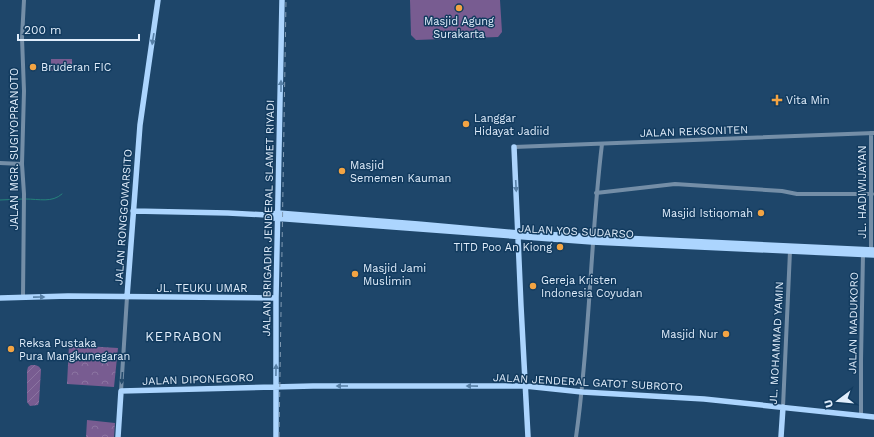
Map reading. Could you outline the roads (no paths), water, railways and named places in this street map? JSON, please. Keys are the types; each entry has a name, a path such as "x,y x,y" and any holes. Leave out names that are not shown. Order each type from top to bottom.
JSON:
{"main road":[{"name":"JALAN RONGGOWARSITO","path":"127,297 140,125 158,0"},
{"name":"JALAN BRIGADIR JENDERAL SLAMET RIYADI","path":"276,437 276,298 282,0"},
{"path":"514,147 528,437"},
{"name":"JALAN YOS SUDARSO","path":"133,210 285,216 592,240 873,252"},
{"name":"JL. TEUKU UMAR","path":"0,298 276,298"},
{"name":"JALAN JENDERAL GATOT SUBROTO","path":"276,387 525,386 582,392 690,398 874,417"},
{"name":"JALAN DIPONEGORO","path":"121,391 276,387"},
{"name":"JALAN RONGGOWARSITO","path":"118,437 121,391"},
{"name":"JL. MOHAMMAD YAMIN","path":"781,437 783,407"}],"street":[{"name":"JALAN MGR. SUGIYOPRANOTO","path":"24,0 22,38 24,91 22,164 24,198 24,297"},
{"name":"JALAN REKSONITEN","path":"514,147 873,133"},
{"name":"JL. HADIWIJAYAN","path":"873,133 873,252"},
{"path":"576,437 582,392 592,240 602,144"},
{"path":"0,163 22,164"},
{"path":"596,193 675,184 782,191 797,194 872,194"},
{"name":"JL. MOHAMMAD YAMIN","path":"783,407 790,248"},
{"name":"JALAN MADUKORO","path":"861,416 863,252"},
{"name":"JALAN RONGGOWARSITO","path":"121,391 127,297"}],"waterway":[{"path":"26,199 50,200 62,194"},
{"path":"0,200 23,199"}],"railway":[{"path":"279,437 286,0"}],"place":[{"name":"Masjid Agung Surakarta","path":"459,8"},
{"name":"Bruderan FIC","path":"33,67"},
{"name":"Vita Min","path":"777,100"},
{"name":"Langgar Hidayat Jadiid","path":"466,124"},
{"name":"Masjid Sememen Kauman","path":"342,171"},
{"name":"Masjid Istiqomah","path":"761,213"},
{"name":"TITD Poo An Kiong","path":"560,247"},
{"name":"Masjid Jami Muslimin","path":"355,274"},
{"name":"Gereja Kristen Indonesia Coyudan","path":"533,286"},
{"name":"Masjid Nur","path":"726,334"},
{"name":"Reksa Pustaka Pura Mangkunegaran","path":"11,349"}],"district":[{"name":"KEPRABON","path":"184,336"}]}
